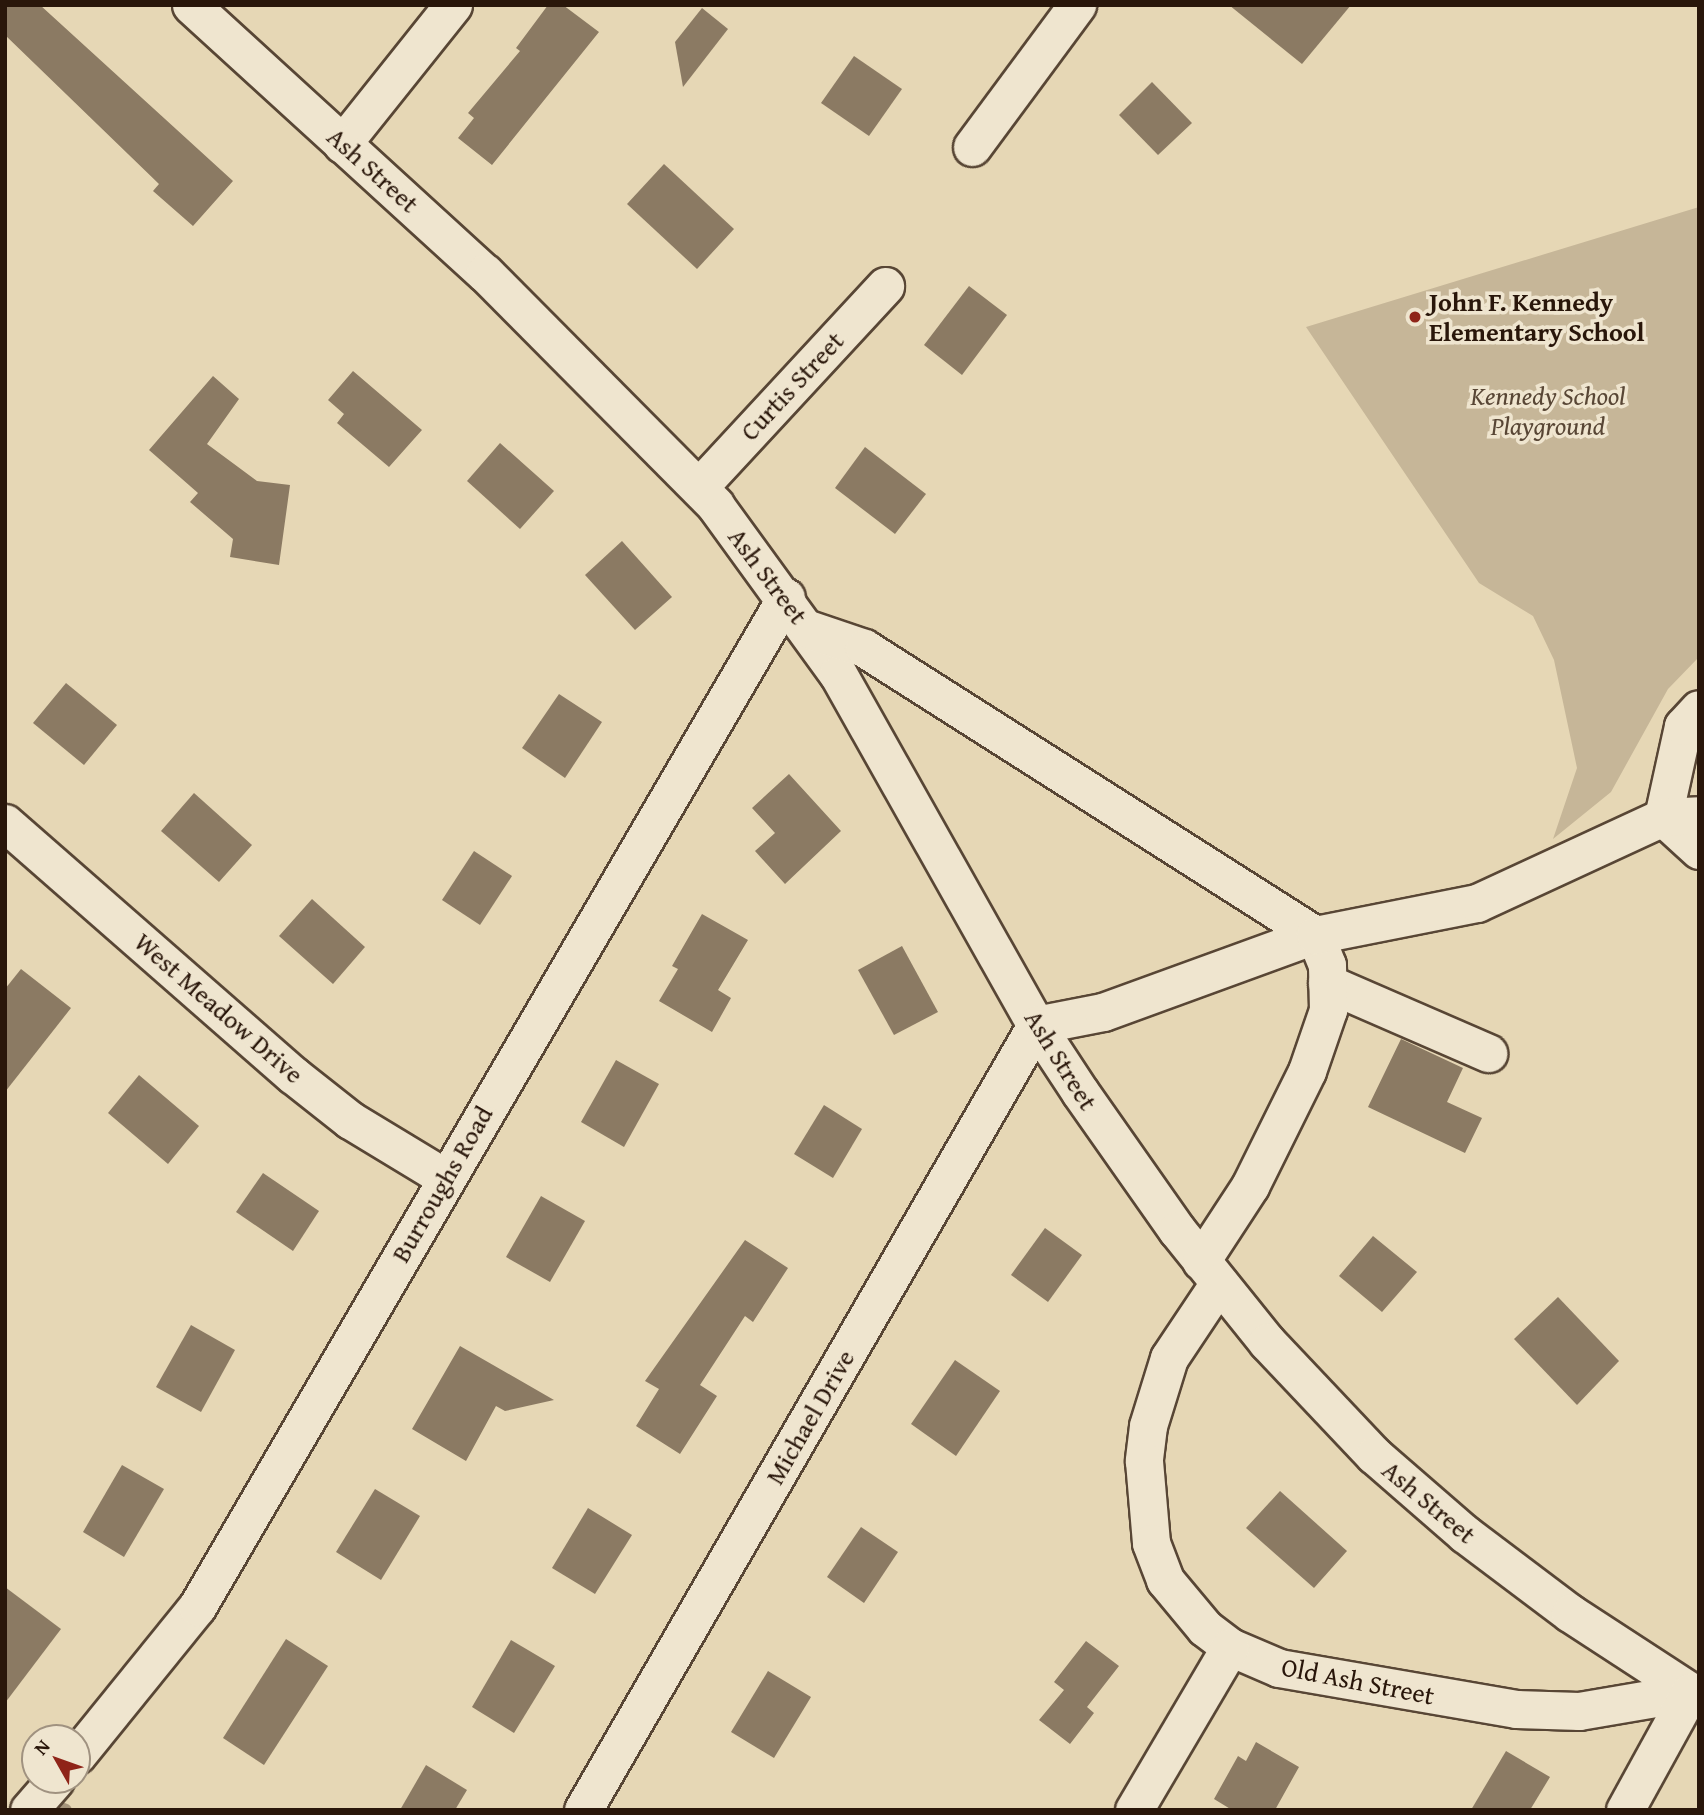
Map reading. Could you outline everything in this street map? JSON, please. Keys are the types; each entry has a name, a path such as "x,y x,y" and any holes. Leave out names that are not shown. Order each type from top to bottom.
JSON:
{"street":[{"name":"Ash Street","path":"191,5 553,339 699,487 786,597 879,742 1036,1025 1210,1272 1319,1400 1418,1495 1570,1613 1694,1694"},
{"path":"342,144 453,5"},
{"path":"972,147 1077,5"},
{"name":"Curtis Street","path":"699,487 885,286"},
{"name":"Burroughs Road","path":"91,1738 197,1607 444,1177 786,597"},
{"path":"808,629 864,649 1315,935 1327,965 1328,1010 1307,1071 1210,1272"},
{"path":"1699,709 1683,726 1681,816 1699,850"},
{"path":"1036,1025 1103,1012 1315,935 1477,902 1681,816"},
{"name":"West Meadow Drive","path":"5,823 293,1075 350,1120 444,1177"},
{"path":"1328,983 1488,1053"},
{"name":"Michael Drive","path":"583,1810 1036,1025"},
{"name":"Old Ash Street","path":"1210,1272 1157,1391 1148,1426 1144,1502 1165,1580 1182,1605 1230,1647 1279,1668 1516,1709 1579,1711 1694,1694"},
{"path":"1134,1810 1230,1647"},
{"path":"1625,1810 1694,1694"},
{"path":"29,1810 43,1794"}],"green space":[{"name":"Kennedy School Playground","path":"1699,207 1699,657 1668,689 1611,792 1553,839 1577,768 1554,660 1533,616 1479,583 1306,327"}],"building":[{"path":"5,5 40,5 233,181 193,226 153,191 159,184 5,35"},
{"path":"548,5 563,5 599,32 492,165 458,138 474,118 468,113 520,51 516,48"},
{"path":"1229,5 1351,5 1302,64"},
{"path":"702,8 728,29 683,87 675,42"},
{"path":"854,56 902,89 869,136 821,103"},
{"path":"1152,82 1192,123 1158,155 1119,115"},
{"path":"664,164 734,229 697,269 627,204"},
{"path":"969,286 1007,315 962,375 924,345"},
{"path":"353,371 422,430 389,467 337,423 344,414 328,400"},
{"path":"213,376 239,399 207,444 257,481 290,485 279,565 230,557 233,539 190,502 198,493 149,450"},
{"path":"500,443 554,491 520,529 467,481"},
{"path":"865,447 926,494 895,534 835,488"},
{"path":"622,541 672,597 635,630 585,575"},
{"path":"66,683 117,725 84,765 33,723"},
{"path":"559,694 602,722 565,778 522,748"},
{"path":"789,774 841,831 785,884 755,851 775,833 752,808"},
{"path":"194,793 252,845 219,882 161,831"},
{"path":"474,851 512,876 480,925 442,900"},
{"path":"312,899 365,947 333,984 279,936"},
{"path":"702,914 748,940 718,990 731,998 712,1032 659,1001 678,969 672,966"},
{"path":"902,946 938,1012 894,1035 858,970"},
{"path":"21,969 71,1008 5,1092 5,989"},
{"path":"1401,1039 1463,1068 1447,1102 1482,1118 1465,1153 1368,1107"},
{"path":"616,1060 659,1084 624,1147 581,1122"},
{"path":"139,1075 199,1126 168,1164 108,1113"},
{"path":"824,1105 862,1129 833,1178 794,1154"},
{"path":"263,1173 319,1211 293,1251 236,1212"},
{"path":"541,1196 585,1221 550,1282 506,1257"},
{"path":"1045,1228 1082,1255 1048,1302 1011,1275"},
{"path":"1373,1236 1417,1272 1382,1312 1339,1276"},
{"path":"745,1240 788,1268 753,1322 745,1316 700,1385 717,1396 680,1454 636,1426 659,1389 645,1381"},
{"path":"1558,1297 1619,1361 1577,1405 1514,1339"},
{"path":"191,1325 235,1350 201,1412 156,1387"},
{"path":"460,1346 554,1400 505,1411 496,1406 466,1461 412,1429"},
{"path":"955,1360 1000,1391 956,1456 911,1424"},
{"path":"122,1465 164,1489 124,1557 83,1532"},
{"path":"375,1489 420,1516 381,1580 336,1552"},
{"path":"1280,1491 1347,1551 1314,1588 1246,1528"},
{"path":"588,1508 632,1535 595,1594 552,1568"},
{"path":"861,1527 898,1552 864,1603 827,1577"},
{"path":"5,1587 61,1629 5,1703"},
{"path":"286,1639 328,1666 264,1765 223,1738"},
{"path":"511,1640 555,1666 514,1733 472,1707"},
{"path":"1086,1641 1119,1666 1087,1707 1094,1713 1070,1744 1039,1720 1064,1690 1054,1682"},
{"path":"768,1671 811,1697 774,1758 731,1732"},
{"path":"1256,1742 1299,1767 1275,1810 1232,1810 1214,1799 1238,1756 1246,1761"},
{"path":"1506,1751 1550,1777 1530,1810 1471,1810"},
{"path":"426,1765 467,1790 455,1810 400,1810"}],"place":[{"name":"John F. Kennedy Elementary School","path":"1415,317"}]}
